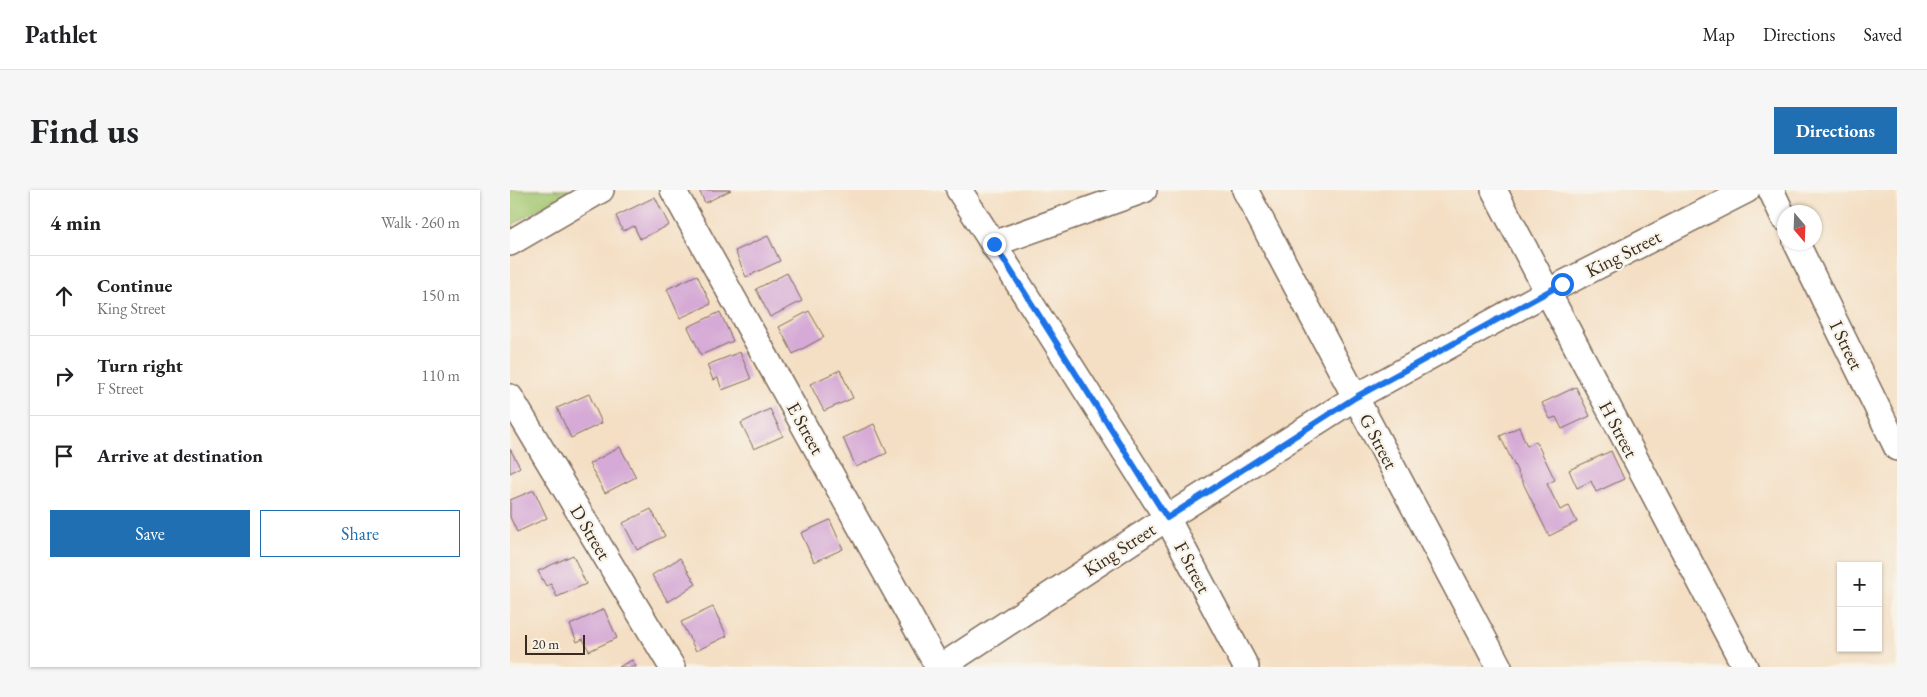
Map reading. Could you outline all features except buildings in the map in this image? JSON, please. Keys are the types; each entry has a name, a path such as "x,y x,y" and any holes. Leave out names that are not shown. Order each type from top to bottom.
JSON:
{"street":[{"path":"510,243 601,190"},
{"name":"E Street","path":"673,190 940,667"},
{"name":"F Street","path":"959,190 1167,518 1246,667"},
{"path":"994,244 1144,190"},
{"name":"G Street","path":"1245,190 1499,667"},
{"name":"H Street","path":"1494,190 1745,667"},
{"name":"King Street","path":"940,667 1356,397 1547,292 1746,190"},
{"path":"1771,190 1778,205"},
{"name":"I Street","path":"1800,250 1897,448"},
{"name":"D Street","path":"510,397 672,667"}],"green space":[{"path":"510,190 571,190 510,226"}],"route":[{"path":"994,244 1167,518 1356,397 1562,284"}]}
